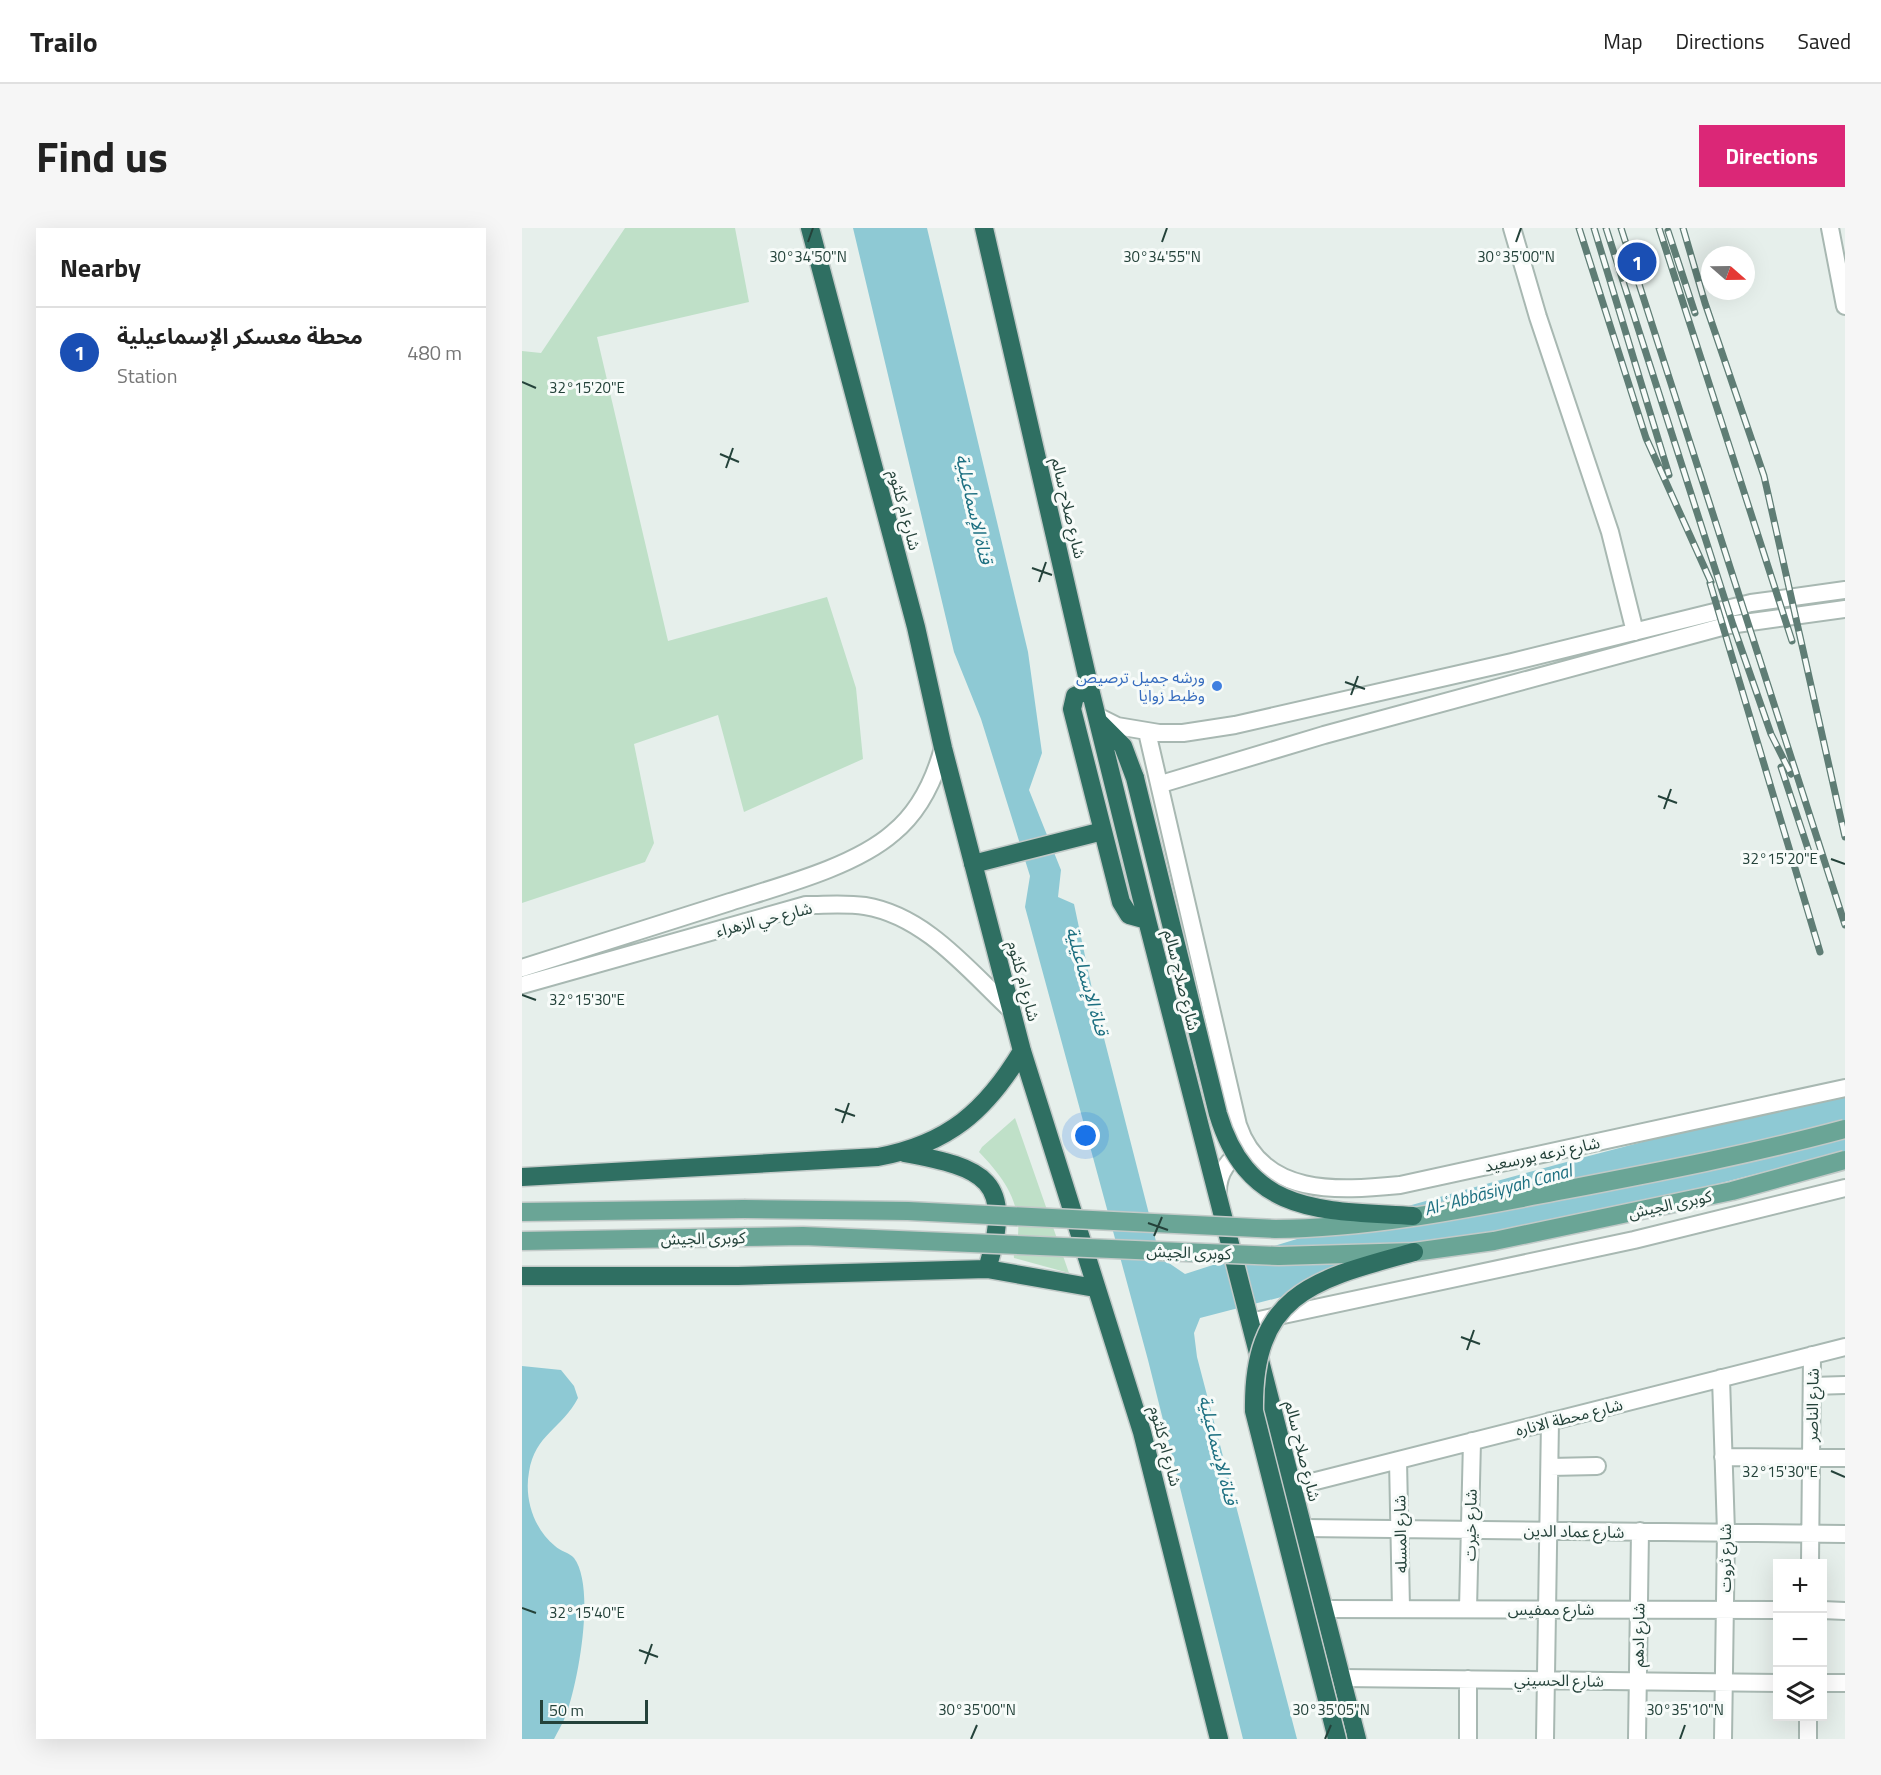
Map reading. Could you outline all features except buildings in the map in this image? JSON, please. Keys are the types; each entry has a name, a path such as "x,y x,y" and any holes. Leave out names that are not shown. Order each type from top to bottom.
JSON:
{"highway":[{"name":"شارع ام كلثوم","path":"810,228 916,627 943,748 1022,1051 1145,1442 1219,1739"},
{"name":"شارع صلاح سالم","path":"984,228 1090,689 1147,920 1357,1739"},
{"path":"1090,689 1075,696 1071,705 1123,907 1129,915 1147,920"},
{"path":"1098,719 1123,746 1135,778 1218,1114 1226,1138 1238,1160 1267,1188 1296,1204 1316,1209 1413,1216"},
{"path":"973,864 1103,831"},
{"path":"522,1176 707,1168 878,1157 902,1153 942,1136 974,1112 1001,1085 1022,1051"},
{"path":"902,1153 964,1166 985,1180 994,1193 998,1211 994,1245 987,1269"},
{"path":"1337,1739 1254,1411 1255,1373 1258,1356 1272,1325 1302,1293 1340,1273 1414,1252"},
{"path":"522,1276 738,1276 987,1269 1095,1288"}],"main road":[{"name":"كوبرى الجيش","path":"522,1212 744,1209 908,1211 1275,1229 1352,1226 1483,1205 1720,1160 1845,1130"},
{"name":"كوبرى الجيش","path":"522,1241 803,1236 1280,1256 1414,1252 1476,1245 1664,1205 1773,1181 1845,1160"}],"street":[{"path":"1512,228 1538,317 1610,532 1635,632"},
{"path":"1830,228 1845,306"},
{"path":"1098,719 1117,726 1147,732 1205,730 1316,708 1751,603 1845,590"},
{"path":"1161,784 1324,735 1733,625 1845,609"},
{"path":"1566,649 1570,667"},
{"path":"1316,708 1324,735"},
{"path":"1147,732 1161,784 1238,1125 1248,1148 1235,1156 1225,1167 1219,1182 1219,1198"},
{"name":"شارع حي الزهراء","path":"522,968 799,880 872,848 893,834 911,816 926,795 936,773 943,748"},
{"path":"799,880 806,905"},
{"name":"شارع حي الزهراء","path":"522,985 806,905 847,904 868,906 907,920 941,945 1012,1011"},
{"name":"شارع ترعه بورسعيد","path":"1248,1148 1267,1168 1307,1186 1367,1188 1446,1175 1845,1088"},
{"path":"1250,1322 1634,1240 1845,1188"},
{"name":"شارع محطة الاناره","path":"1292,1487 1845,1347"},
{"name":"شارع الناصر","path":"1810,1559 1812,1355"},
{"name":"شارع ثروت","path":"1721,1378 1726,1532 1723,1739"},
{"path":"1812,1386 1845,1385"},
{"path":"1545,1739 1550,1421"},
{"name":"شارع خيرت","path":"1468,1609 1472,1441"},
{"path":"1723,1457 1845,1458"},
{"name":"شارع المسله","path":"1398,1460 1401,1608"},
{"path":"1550,1467 1597,1466"},
{"name":"شارع عماد الدين","path":"1303,1528 1845,1534"},
{"name":"شارع ادهم","path":"1636,1739 1640,1532"},
{"name":"شارع ممفيس","path":"1324,1609 1773,1610"},
{"path":"1827,1610 1845,1611"},
{"name":"شارع الحسيني","path":"1341,1678 1773,1683"},
{"path":"1468,1679 1468,1739"},
{"path":"1827,1683 1845,1683"},
{"path":"1808,1721 1808,1739"}],"green space":[{"path":"625,228 735,228 749,302 597,337 668,641 827,597 856,688 863,759 744,812 718,715 634,744 654,843 645,862 522,903 522,351 541,353"},
{"path":"1015,1118 1069,1273 1014,1258 1018,1222 1013,1199 1002,1179 979,1152"}],"water":[{"path":"853,228 927,228 1028,652 1042,753 1029,790 1061,870 1058,897 1074,904 1095,1003 1160,1257 1185,1274 1348,1223 1513,1176 1845,1091 1845,1151 1200,1318 1194,1333 1197,1357 1297,1739 1243,1739 1148,1360 1025,907 1030,876 981,719 954,652"},
{"path":"522,1366 561,1370 574,1386 578,1398 572,1409 537,1449 532,1459 528,1482 529,1503 536,1522 557,1548 574,1558 584,1590 580,1659 571,1700 554,1739 522,1739"}],"railway":[{"path":"1579,228 1646,438 1711,582"},
{"path":"1594,228 1669,475"},
{"path":"1606,228 1733,625 1771,734 1791,774"},
{"path":"1621,228 1845,925"},
{"path":"1659,228 1792,641"},
{"path":"1683,228 1705,303 1764,476 1845,837"},
{"path":"1668,231 1695,313"},
{"path":"1710,583 1820,952"},
{"path":"1781,767 1809,852"}],"place":[{"name":"محطة معسكر الإسماعيلية","path":"1637,262"},
{"name":"ورشه جميل ترصيص وظبط زوايا","path":"1217,686"}],"water label":[{"name":"قناة الإسماعيلية","path":"974,509"},
{"name":"قناة الإسماعيلية","path":"1087,981"},
{"name":"Al-ʿAbbāsiyyah Canal","path":"1498,1190"},
{"name":"قناة الإسماعيلية","path":"1218,1450"}]}
